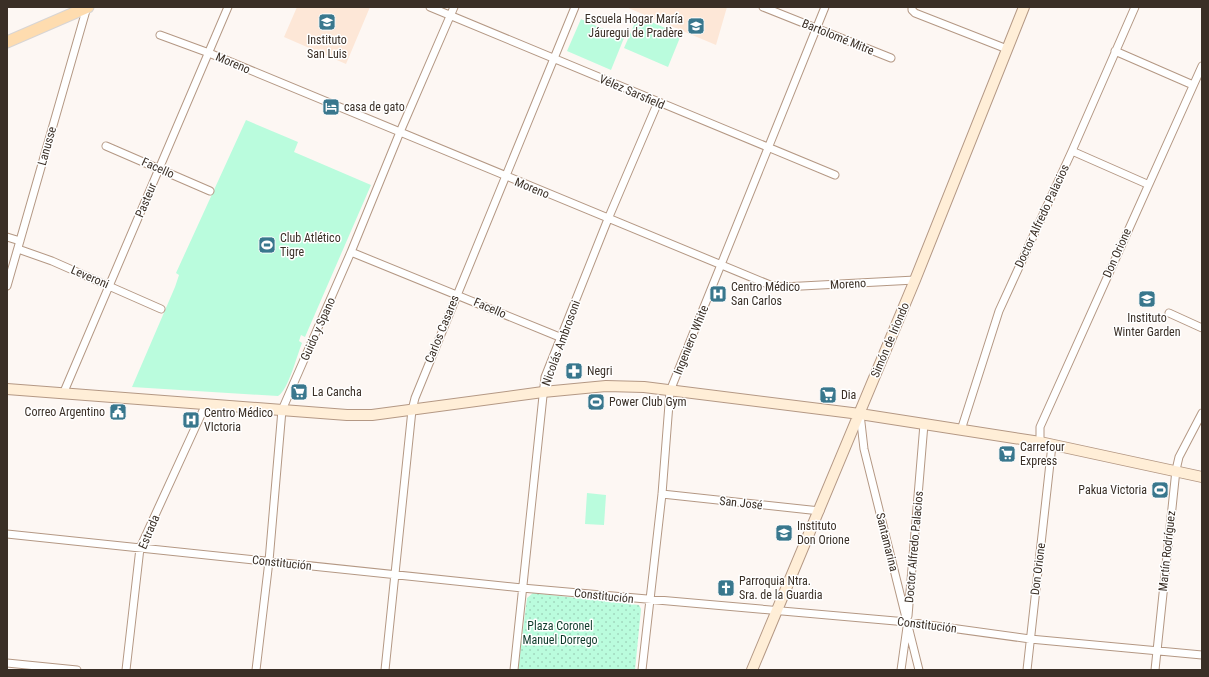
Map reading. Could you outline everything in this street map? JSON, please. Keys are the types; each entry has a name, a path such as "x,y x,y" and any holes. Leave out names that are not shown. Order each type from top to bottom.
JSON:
{"main road":[{"path":"7,42 87,7"},
{"name":"Simón de Iriondo","path":"752,670 820,511 915,280 1024,7"},
{"path":"7,389 282,410 372,415 543,392 624,386 860,414 1040,442 1176,470 1202,477"}],"street":[{"name":"Lanusse","path":"7,286 87,7"},
{"name":"Pasteur","path":"63,394 228,7"},
{"name":"Vélez Sarsfield","path":"430,7 835,175"},
{"name":"Guido y Spano","path":"256,670 269,561 282,410 351,252 400,132 454,7"},
{"name":"Carlos Casares","path":"385,670 412,410 415,398 456,294 575,7"},
{"name":"Bartolomé Mitre","path":"763,7 891,58"},
{"name":"Ingeniero White","path":"642,670 662,494 670,391 767,147 825,7"},
{"path":"912,7 912,10 915,13 1007,49"},
{"name":"Doctor Alfredo Palacios","path":"961,430 999,311 1072,151 1116,51 1133,8"},
{"name":"Moreno","path":"160,35 209,53 720,266 770,285 783,287 915,280"},
{"path":"1116,51 1193,85"},
{"name":"Don Orione","path":"1040,442 1040,427 1147,184 1202,66"},
{"name":"Nicolás Ambrosoni","path":"514,670 543,392 546,377 608,219 658,102"},
{"name":"Facello","path":"106,146 210,192"},
{"path":"1072,151 1147,184"},
{"path":"7,237 20,240"},
{"name":"Leveroni","path":"18,249 52,261 161,309"},
{"name":"Facello","path":"351,252 562,338"},
{"path":"1169,313 1202,328"},
{"name":"Estrada","path":"126,670 140,548 206,404"},
{"name":"Martín Rodríguez","path":"1155,670 1176,470 1179,457 1202,413"},
{"name":"Santamarina","path":"860,414 864,449 920,670"},
{"name":"Doctor Alfredo Palacios","path":"901,670 907,622 924,424"},
{"name":"Don Orione","path":"1027,670 1052,445"},
{"name":"San José","path":"662,494 820,511"},
{"name":"Constitución","path":"7,534 522,588 907,622 1030,639 1202,655"},
{"path":"7,663 78,670"}],"shaded area":[{"name":"Instituto San Luis","path":"297,7 370,7 346,64 284,37"},
{"name":"Escuela Hogar María Jáuregui de Pradère","path":"626,7 727,7 716,45"}],"green space":[{"path":"638,16 681,35 668,67 624,48"},
{"path":"581,19 624,38 611,70 567,51"},
{"name":"Club Atlético Tigre","path":"246,120 298,142 294,152 371,185 305,337 301,335 299,341 302,343 289,380 282,393 278,396 132,387 175,287 179,275 176,273"},
{"path":"587,493 606,495 604,525 585,524"},
{"name":"Plaza Coronel Manuel Dorrego","path":"533,593 639,605 641,609 635,670 518,670 527,598"}],"place":[{"name":"Instituto San Luis","path":"327,22"},
{"name":"Escuela Hogar María Jáuregui de Pradère","path":"696,26"},
{"name":"casa de gato","path":"331,107"},
{"name":"Club Atlético Tigre","path":"267,245"},
{"name":"Centro Médico San Carlos","path":"718,294"},
{"name":"Instituto Winter Garden","path":"1147,299"},
{"name":"Negri","path":"574,371"},
{"name":"La Cancha","path":"299,392"},
{"name":"Dia","path":"828,395"},
{"name":"Power Club Gym","path":"596,402"},
{"name":"Correo Argentino","path":"118,412"},
{"name":"Centro Médico VIctoria","path":"191,420"},
{"name":"Carrefour Express","path":"1007,454"},
{"name":"Pakua Victoria","path":"1160,490"},
{"name":"Instituto Don Orione","path":"784,533"},
{"name":"Parroquia Ntra. Sra. de la Guardia","path":"726,588"}]}
